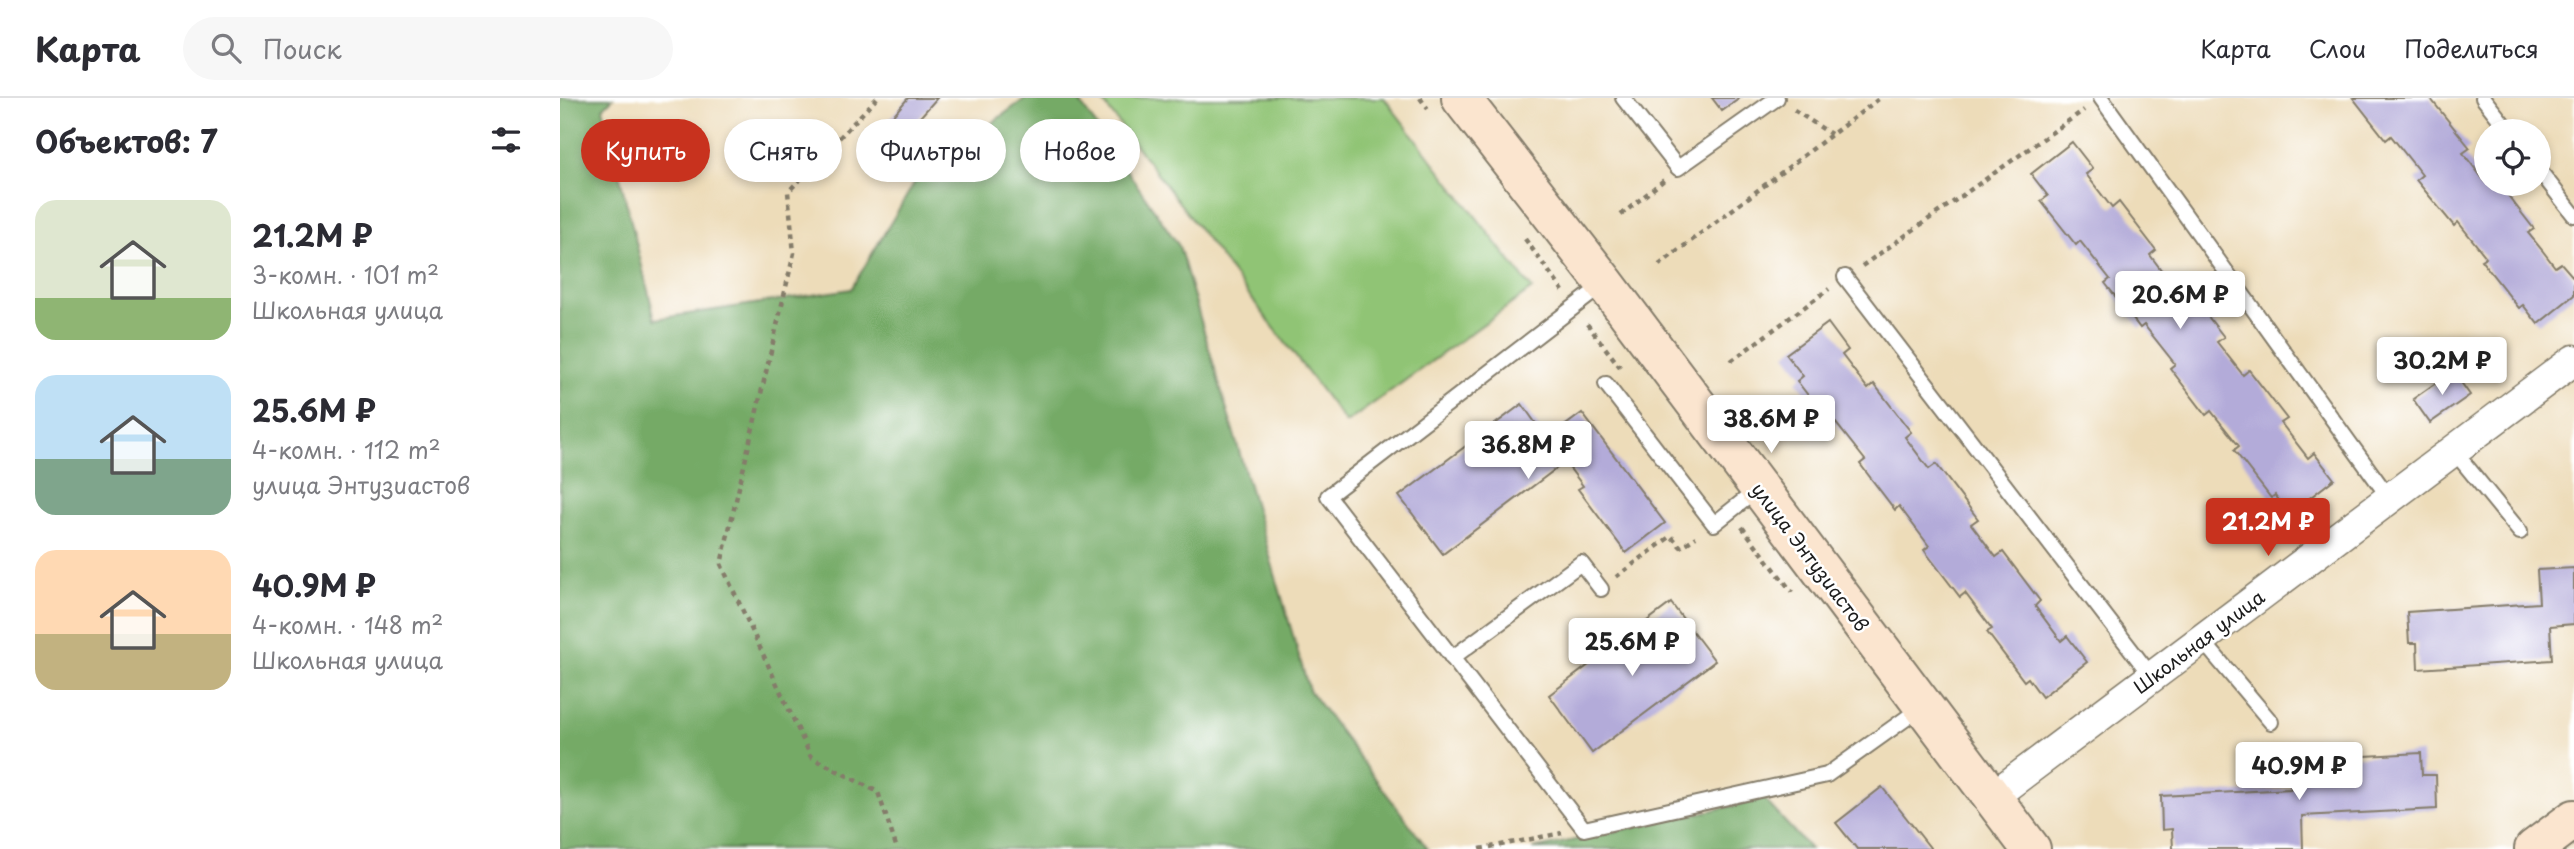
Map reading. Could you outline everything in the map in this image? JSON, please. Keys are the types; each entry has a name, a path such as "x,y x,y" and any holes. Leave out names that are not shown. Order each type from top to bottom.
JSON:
{"street":[{"name":"улица Энтузиастов","path":"1461,98 1605,283 1744,500 1922,707 2031,849"},
{"name":"Школьная улица","path":"1992,797 2574,360"},
{"path":"2534,849 2574,818"}],"lane":[{"path":"1623,98 1678,168 1782,102"},
{"path":"2101,98 2390,499"},
{"path":"2483,98 2500,119"},
{"path":"2551,185 2574,215"},
{"path":"1846,277 2152,677"},
{"path":"1605,283 1328,496 1584,829 1827,775 1922,707"},
{"path":"1606,384 1714,524 1744,500"},
{"path":"2454,451 2520,532"},
{"path":"1452,658 1581,563 1601,589"},
{"path":"2202,640 2271,722"}],"path":[{"path":"877,98 788,192 794,253 720,564 811,757 878,792 897,849"},
{"path":"1659,265 1880,98"},
{"path":"1731,361 2101,98"},
{"path":"1782,102 1831,134"},
{"path":"1621,215 1678,168"},
{"path":"1574,306 1623,371"},
{"path":"1744,500 1796,598"},
{"path":"1601,589 1671,536 1681,548 1714,524"},
{"path":"1480,849 1584,829"}],"green space":[{"path":"560,98 613,98 603,108 606,119 581,119 581,182 621,182 655,319 851,289 915,182 1006,182 1006,119 997,119 1026,98 1077,98 1091,119 1020,119 1020,182 1135,182 1179,246 1309,690 1428,849 560,849"},
{"path":"1100,98 1384,98 1532,289 1346,423 1140,151 1140,119 1116,119"},
{"path":"1764,799 1810,849 1533,849"}],"building":[{"path":"908,98 937,98 918,119 890,119"},
{"path":"1712,98 1740,98 1722,111"},
{"path":"2353,98 2430,98 2470,148 2463,153 2474,167 2474,196 2508,196 2534,229 2528,233 2555,267 2561,263 2574,278 2574,295 2538,324 2523,305 2519,308 2481,260 2486,257 2458,222 2454,226 2416,180 2422,175 2391,136 2386,140"},
{"path":"2072,142 2093,169 2086,174 2112,208 2119,202 2156,250 2150,255 2174,287 2181,282 2224,337 2217,342 2243,375 2249,370 2287,419 2281,423 2308,458 2314,453 2334,479 2289,514 2275,495 2271,498 2234,450 2239,446 2211,411 2206,415 2170,368 2175,364 2144,325 2140,328 2105,283 2110,279 2080,241 2076,245 2041,201 2048,196 2031,174"},
{"path":"1828,323 1848,350 1842,355 1868,389 1874,384 1911,432 1905,437 1929,469 1936,464 1978,519 1971,524 1996,557 2003,552 2040,601 2035,606 2061,641 2067,636 2087,662 2042,697 2028,678 2024,681 1987,632 1992,629 1965,593 1960,597 1924,550 1929,546 1899,506 1895,510 1860,464 1865,460 1835,422 1831,425 1797,381 1803,376 1786,354"},
{"path":"2453,371 2470,395 2430,423 2413,399"},
{"path":"1522,404 1547,439 1582,413 1665,523 1626,553 1578,489 1583,486 1565,462 1443,554 1399,496"},
{"path":"2574,568 2574,624 2550,626 2552,660 2418,669 2417,643 2409,643 2407,612 2539,603 2537,570"},
{"path":"1671,603 1715,661 1592,753 1549,695"},
{"path":"2421,753 2422,775 2436,775 2437,809 2302,816 2303,849 2173,849 2172,829 2162,830 2161,796 2291,789 2289,760"},
{"path":"1882,787 1931,849 1857,849 1836,823"}]}
